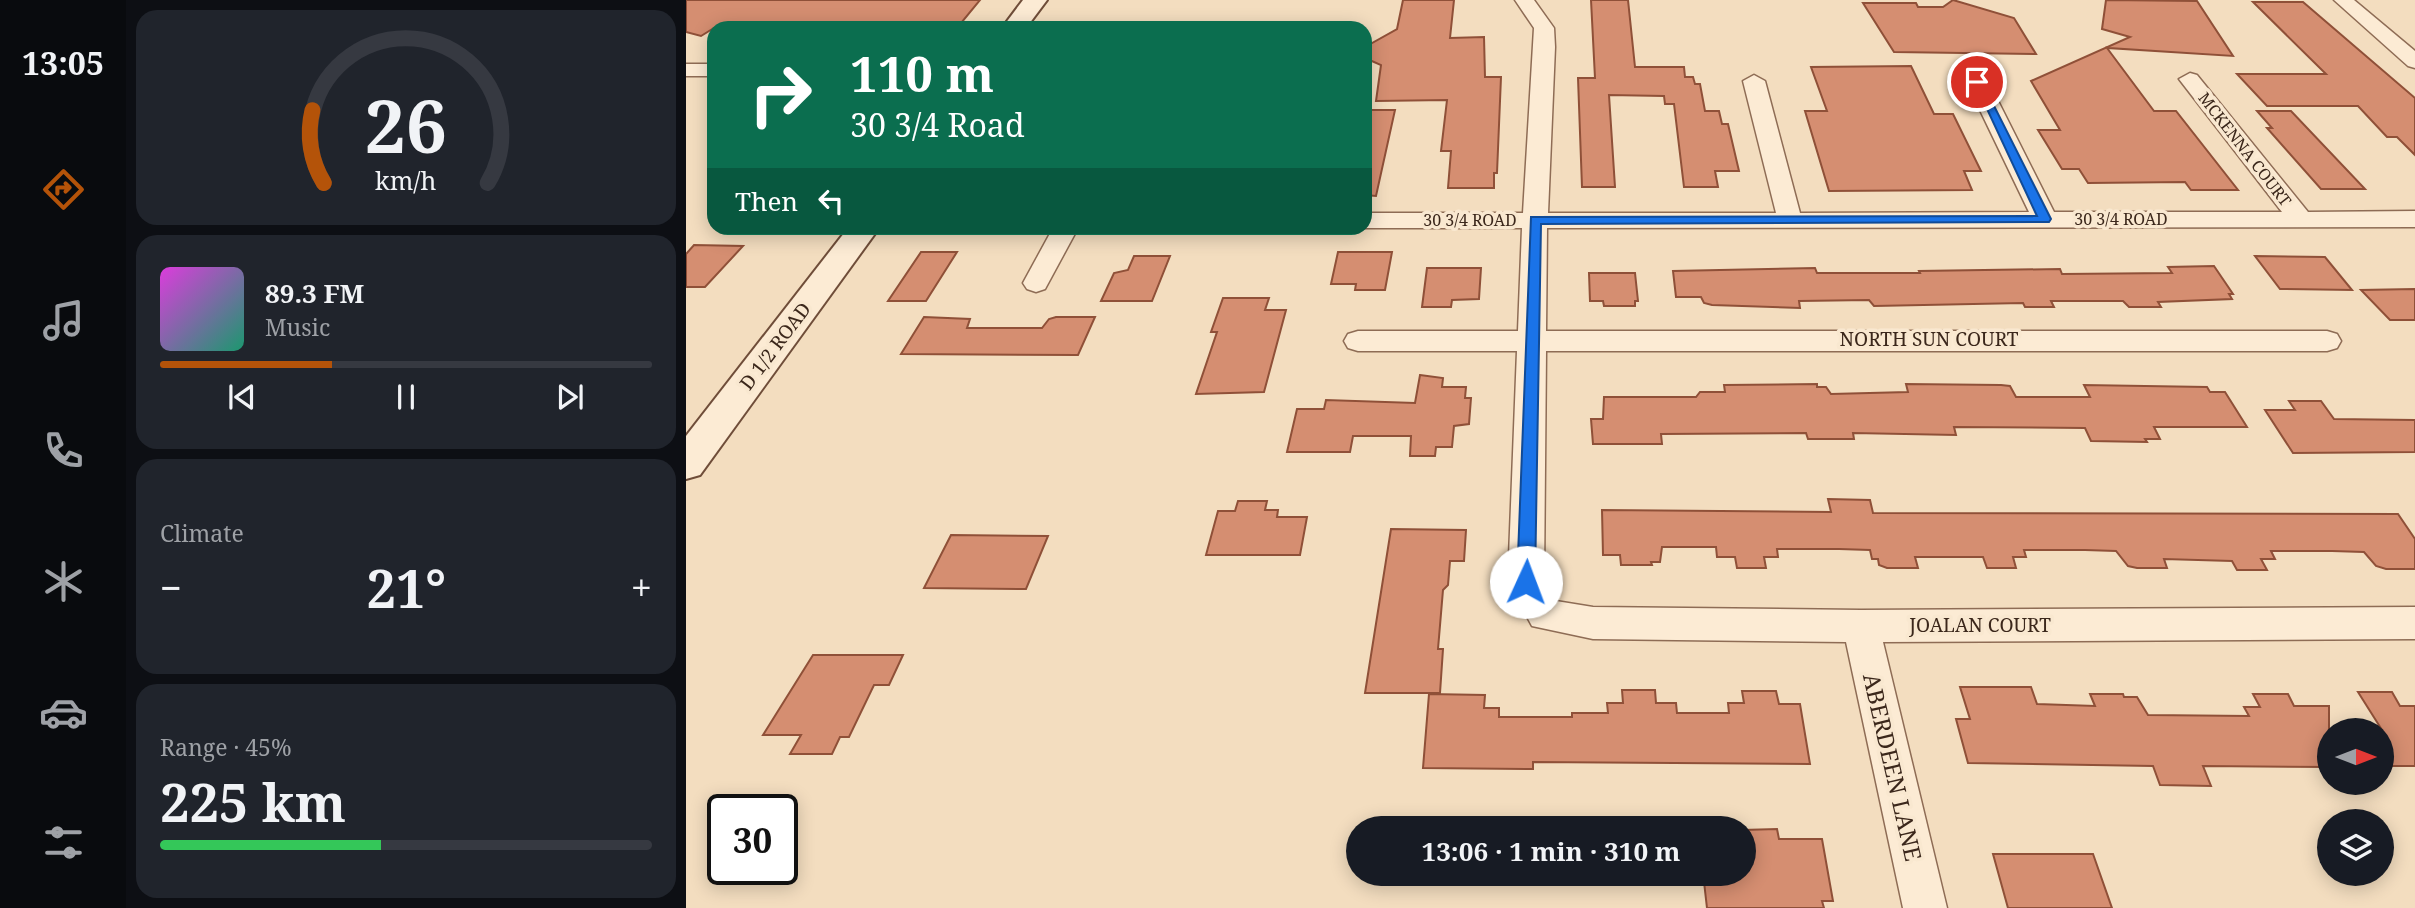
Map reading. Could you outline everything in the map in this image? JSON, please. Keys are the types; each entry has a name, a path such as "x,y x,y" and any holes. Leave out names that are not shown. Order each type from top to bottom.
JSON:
{"main road":[{"path":"1019,21 1035,0"},
{"name":"D 1/2 ROAD","path":"686,464 859,235"}],"street":[{"path":"1524,0 1544,29 1545,47 1535,220 1532,340"},
{"path":"2343,0 2415,62"},
{"path":"2381,33 2415,33"},
{"path":"686,70 707,70"},
{"name":"MCKENNA COURT","path":"2190,79 2301,219"},
{"path":"1755,81 1790,220"},
{"path":"1977,82 2045,219"},
{"name":"30 3/4 ROAD","path":"1372,221 2415,219"},
{"path":"1036,283 1061,235"},
{"name":"JOALAN COURT","path":"1532,340 1526,582 1545,615 1593,623 1861,626 2415,623"},
{"name":"NORTH SUN COURT","path":"1358,341 2327,341"},
{"name":"ABERDEEN LANE","path":"1861,626 1924,908"}],"building":[{"path":"686,0 980,0 963,21 707,21 707,32 701,36 686,32"},
{"path":"1403,0 1454,0 1450,38 1484,37 1485,77 1501,77 1494,188 1448,188 1451,151 1441,151 1447,100 1376,101 1381,65 1372,61 1372,43 1397,29"},
{"path":"1591,0 1628,0 1635,67 1684,67 1685,77 1693,77 1695,84 1700,84 1705,111 1719,111 1722,124 1728,124 1739,171 1715,171 1718,187 1684,187 1674,104 1665,104 1664,96 1609,95 1615,187 1582,187 1578,78 1595,78"},
{"path":"1953,0 2014,18 2036,54 1894,52 1863,3 1916,3 1918,7 1943,7"},
{"path":"2106,0 2197,1 2233,56 2107,48 2154,111 2176,111 2238,190 2191,190 2185,182 2088,183 2079,169 2062,169 2038,130 2060,130 2031,81 2130,37 2102,29"},
{"path":"2253,2 2303,2 2415,98 2415,155 2397,137 2387,137 2358,106 2267,106 2237,74 2326,74"},
{"path":"1911,66 1934,114 1953,114 1981,171 1964,171 1972,190 1829,191 1805,111 1827,111 1811,67"},
{"path":"1372,110 1395,110 1376,196 1372,196"},
{"path":"2257,111 2291,111 2365,189 2321,189 2267,128 2272,128"},
{"path":"694,245 743,246 705,287 686,287 686,254"},
{"path":"921,252 957,252 926,301 888,301"},
{"path":"1338,252 1392,252 1385,290 1355,290 1356,284 1331,284"},
{"path":"1134,256 1170,256 1152,301 1101,301 1114,273 1128,270"},
{"path":"2255,256 2325,257 2352,290 2280,289"},
{"path":"2214,266 2233,294 2229,294 2232,299 2158,302 2161,307 2129,307 2123,301 2051,301 2054,307 2025,307 2023,303 1874,306 1869,300 1799,301 1800,308 1712,305 1704,303 1701,297 1676,297 1673,271 1815,268 1817,273 2060,269 2062,274 2172,273 2168,267"},
{"path":"1427,268 1481,268 1479,299 1452,300 1451,307 1422,307"},
{"path":"1589,273 1635,273 1638,301 1635,301 1635,306 1604,306 1603,301 1590,301"},
{"path":"2415,289 2415,320 2390,320 2361,290"},
{"path":"1223,298 1269,298 1265,310 1286,310 1264,392 1196,394 1217,332 1211,332"},
{"path":"924,317 970,319 967,328 1042,328 1049,319 1056,317 1095,317 1078,355 901,354"},
{"path":"1420,375 1443,378 1442,387 1466,387 1465,398 1471,398 1469,424 1454,426 1452,447 1436,447 1435,456 1410,456 1411,436 1353,436 1350,452 1287,452 1297,409 1324,409 1326,400 1415,403"},
{"path":"1817,384 1817,387 1826,387 1831,394 1908,392 1906,384 2001,385 2010,386 2016,397 2090,397 2084,385 2207,387 2210,392 2225,392 2247,427 2154,427 2160,439 2145,439 2147,442 2091,441 2085,428 1954,427 1956,435 1853,433 1854,439 1808,439 1806,433 1661,434 1662,444 1593,444 1591,419 1603,419 1604,397 1696,397 1700,392 1725,392 1724,385"},
{"path":"2289,401 2321,401 2334,419 2415,420 2415,452 2293,453 2265,410 2295,410"},
{"path":"1828,499 1870,500 1873,513 2398,514 2415,539 2415,569 2386,569 2376,566 2364,552 2332,551 2271,551 2275,559 2261,559 2267,570 2237,570 2232,561 2164,559 2167,568 2137,568 2128,566 2116,551 2085,550 2024,550 2026,557 2013,557 2016,568 1987,568 1983,557 1915,557 1918,568 1887,568 1879,565 1878,559 1872,559 1870,550 1839,549 1777,549 1778,557 1764,557 1766,568 1737,568 1735,557 1717,557 1716,547 1662,547 1660,562 1651,562 1652,565 1621,565 1620,555 1603,555 1602,510 1831,512"},
{"path":"1238,501 1267,501 1265,510 1278,510 1277,517 1307,517 1300,555 1206,555 1218,511 1235,511"},
{"path":"1391,529 1466,530 1464,561 1450,561 1448,585 1443,590 1438,649 1443,649 1440,693 1365,693"},
{"path":"951,535 1048,536 1026,589 924,588"},
{"path":"813,655 903,655 889,685 874,685 849,737 840,737 832,754 790,754 801,735 763,735"},
{"path":"1960,687 2031,687 2037,704 2095,706 2090,694 2123,694 2124,697 2137,697 2148,715 2249,716 2244,707 2260,707 2253,694 2288,694 2294,706 2329,706 2329,718 2317,718 2317,767 2203,766 2211,786 2160,785 2153,766 1968,763 1956,719 1970,719"},
{"path":"1622,690 1655,690 1656,703 1676,703 1677,713 1729,713 1728,703 1744,703 1742,691 1776,691 1779,704 1800,704 1810,764 1533,762 1533,769 1423,768 1429,694 1485,695 1484,708 1499,708 1499,717 1572,717 1572,713 1608,713 1607,703 1623,703"},
{"path":"2358,692 2392,692 2400,706 2415,706 2415,766 2394,766 2394,718 2374,718"},
{"path":"1777,829 1779,839 1822,839 1833,901 1822,901 1824,908 1707,908 1704,886 1756,886 1756,830"},
{"path":"1993,854 2093,854 2112,908 2008,908"}],"route":[{"path":"1526,582 1535,220 2045,219 1977,82"}]}
